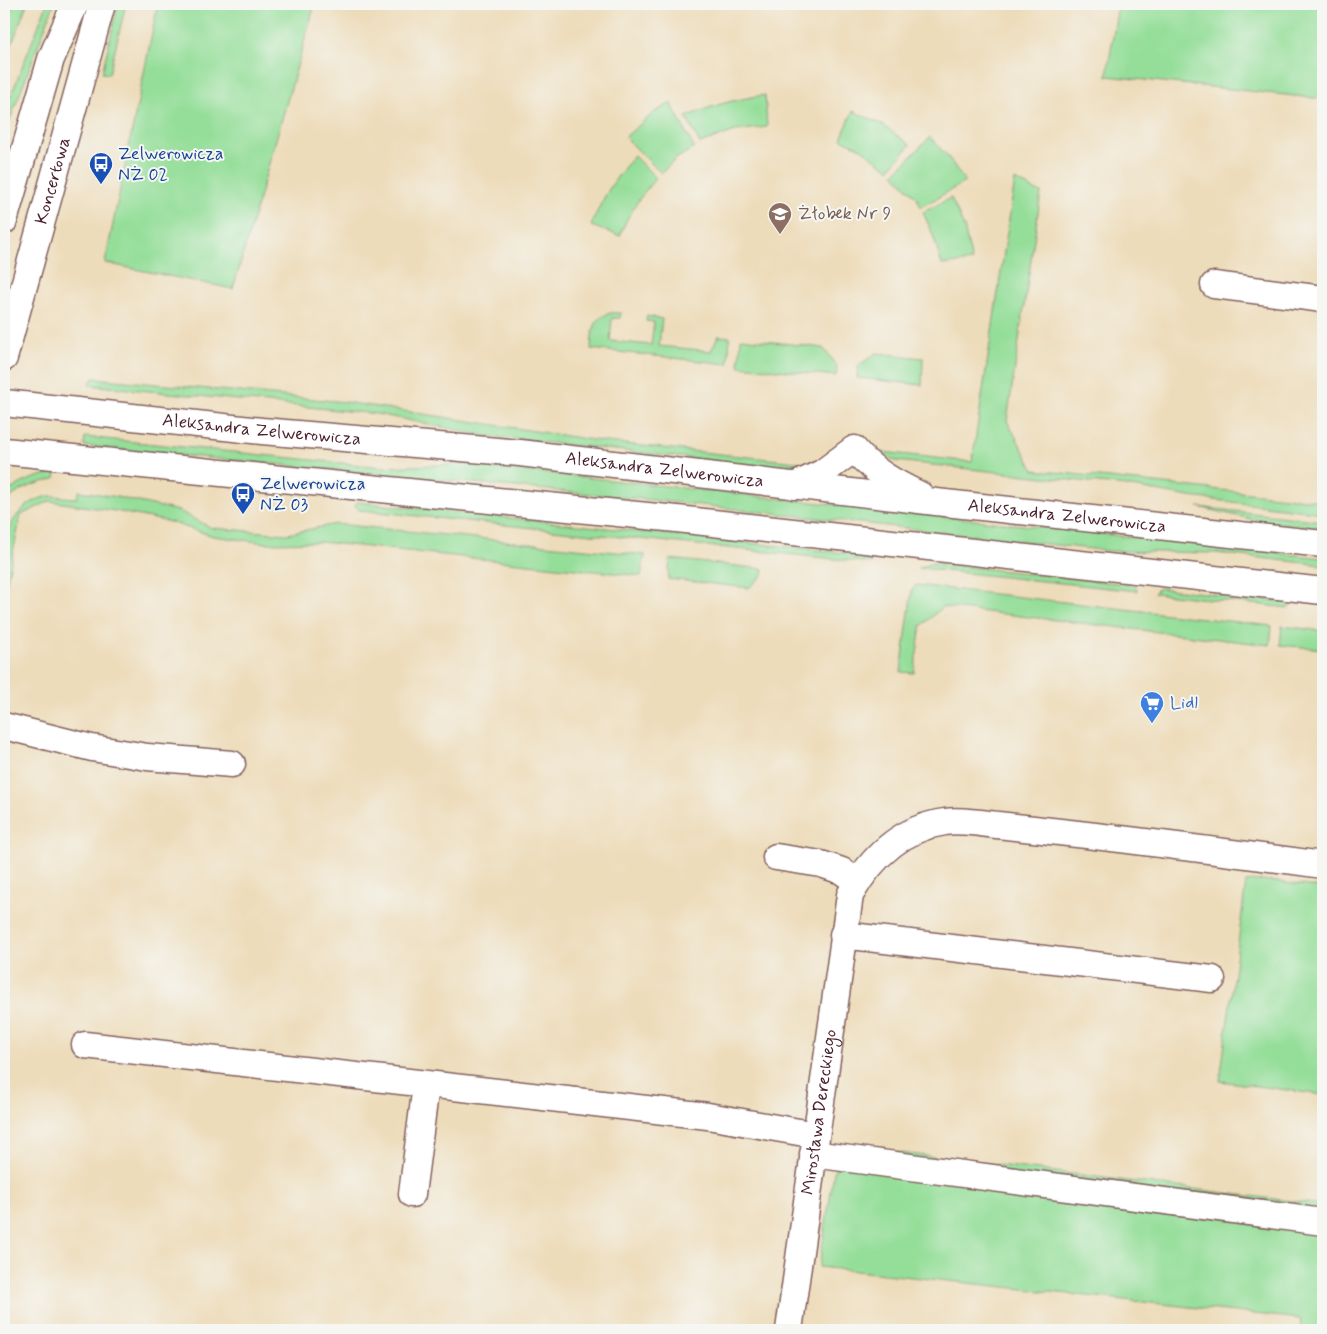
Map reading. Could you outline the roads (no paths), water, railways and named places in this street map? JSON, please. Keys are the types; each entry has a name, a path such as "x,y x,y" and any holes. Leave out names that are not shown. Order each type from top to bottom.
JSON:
{"street":[{"name":"Koncertowa","path":"4,221 50,60 75,4"},
{"name":"Koncertowa","path":"4,358 102,4"},
{"path":"1214,285 1323,299"},
{"name":"Aleksandra Zelwerowicza","path":"4,403 262,431 520,453 794,486 1323,544"},
{"path":"794,486 822,473 854,449 868,465 884,476 936,502"},
{"path":"4,451 677,519 1323,591"},
{"path":"4,726 92,748 147,757 232,764"},
{"path":"776,857 821,864 842,871 853,888 880,853 901,838 920,828 946,821 1089,835 1323,865"},
{"name":"Mirosława Dereckiego","path":"790,1330 843,935 853,888"},
{"path":"843,935 1212,979"},
{"path":"86,1046 708,1116 815,1145 1323,1222"},
{"path":"412,1194 426,1085"}],"place":[{"name":"Zelwerowicza NŻ 02","path":"101,185"},
{"name":"Żłobek Nr 9","path":"780,235"},
{"name":"Zelwerowicza NŻ 03","path":"243,515"},
{"name":"Lidl","path":"1152,724"}]}
